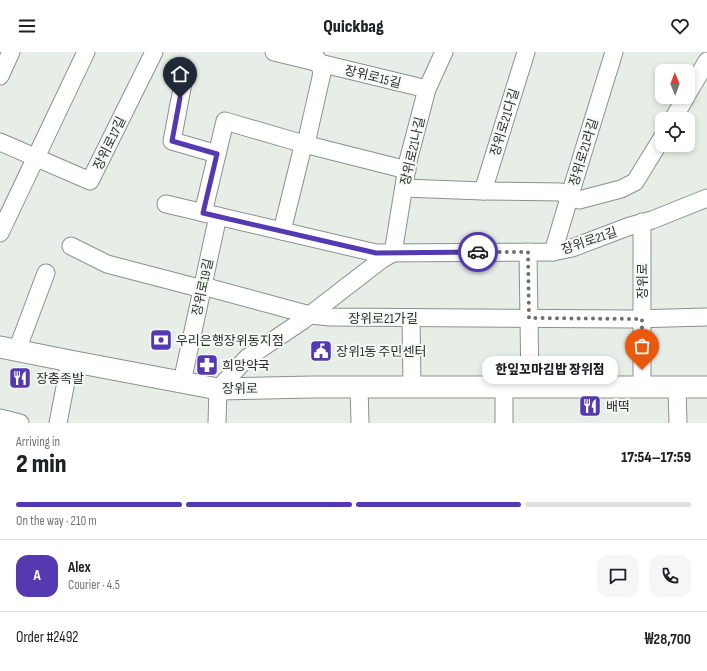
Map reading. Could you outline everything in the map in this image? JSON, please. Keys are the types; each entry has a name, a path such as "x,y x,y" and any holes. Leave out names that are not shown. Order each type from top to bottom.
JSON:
{"street":[{"path":"0,76 11,52"},
{"path":"0,233 86,52"},
{"name":"장위로17길","path":"36,158 90,181 154,52"},
{"name":"장위로15길","path":"274,52 316,57 427,89"},
{"name":"장위로21나길","path":"393,253 407,170 427,89 444,52"},
{"name":"장위로21다길","path":"483,191 526,52"},
{"name":"장위로21라길","path":"553,252 614,52"},
{"path":"282,231 302,150 307,139 322,73 316,57"},
{"path":"695,81 707,61"},
{"path":"183,83 172,141 217,154"},
{"name":"장위로19길","path":"182,382 202,287 217,154 225,121 304,144 407,170"},
{"path":"0,142 36,158"},
{"path":"404,188 561,192 569,198 579,200 621,189 635,182 655,149"},
{"name":"장위로21길","path":"166,204 376,253 553,252 572,248 707,198"},
{"name":"장위로","path":"642,222 642,387"},
{"name":"장위로21가길","path":"71,246 107,264 195,287 210,288 310,315 330,317 411,318 642,319 707,317"},
{"path":"528,252 530,387"},
{"path":"217,423 218,388 247,358 310,315 381,260 393,253"},
{"name":"장위로","path":"46,273 9,349 70,362 218,388 707,387"},
{"path":"411,318 412,387"},
{"path":"58,423 70,362"},
{"path":"360,387 360,423"},
{"path":"504,387 504,423"},
{"path":"677,387 678,423"},
{"path":"0,418 20,423"}],"way so far":[{"path":"478,252 528,252 529,318 642,319 642,370"}],"place":[{"name":"우리은행장위동지점","path":"161,340"},
{"name":"장위1동 주민센터","path":"321,351"},
{"name":"희망약국","path":"207,365"},
{"name":"한잎꼬마김밥 장위점","path":"642,370"},
{"name":"장충족발","path":"20,378"},
{"name":"배떡","path":"590,406"}],"route":[{"path":"180,98 172,141 217,154 203,213 376,253 478,252"}]}
